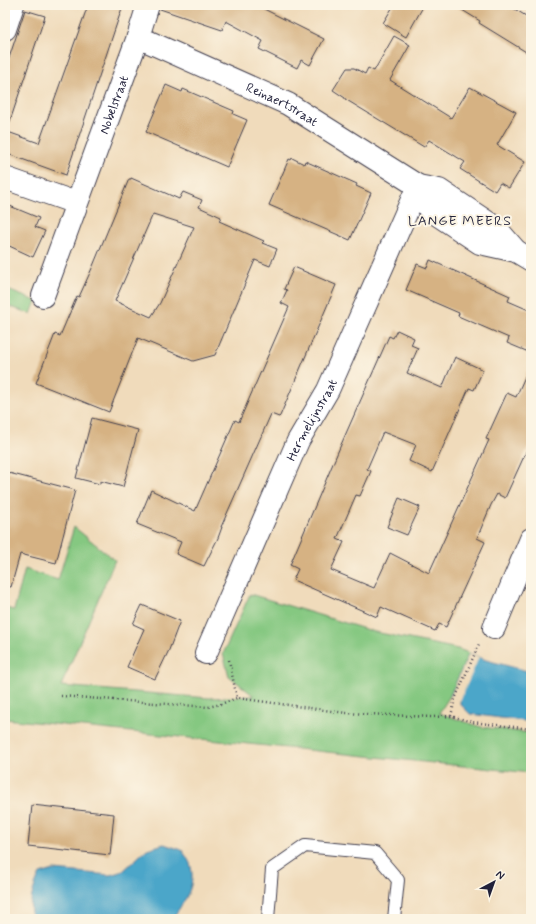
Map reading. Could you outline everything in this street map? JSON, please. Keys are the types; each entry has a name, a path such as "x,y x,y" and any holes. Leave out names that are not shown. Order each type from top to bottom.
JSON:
{"street":[{"path":"5,29 13,5"},
{"name":"Nobelstraat","path":"43,296 138,37 148,5"},
{"name":"Reinaertstraat","path":"138,37 288,104 418,186"},
{"path":"5,178 76,203"},
{"path":"418,186 429,209 480,243 524,256"},
{"name":"Hermelijnstraat","path":"210,644 298,441 328,390 418,186"},
{"path":"494,628 531,539"}],"lane":[{"path":"268,919 272,869 305,846 375,853 398,880 394,919"}],"path":[{"path":"210,644 227,650 237,698"},
{"path":"451,716 455,699 474,655"},
{"path":"61,696 208,707 237,698 346,712 432,717 451,716 472,722 531,729"}],"green space":[{"path":"5,289 36,301 31,314 5,305"},
{"path":"74,527 115,560 61,686 209,698 254,696 229,676 223,654 250,594 375,632 458,649 469,653 450,696 439,713 481,727 531,733 531,773 5,719 5,608 14,610 25,569 58,580"}],"water":[{"path":"469,653 486,660 531,672 531,722 470,714 460,704 460,700 450,696"},
{"path":"164,844 182,850 190,863 192,875 192,882 188,895 172,919 32,919 31,901 35,885 40,874 54,870 110,875 123,871 147,849"}],"pier":[{"path":"469,653 479,657 460,701 450,697"}],"building":[{"path":"88,5 123,5 66,175 5,153 5,131 39,143"},
{"path":"160,5 256,5 324,39 310,65 301,60 297,68 259,49 263,41 226,21 222,30 160,9"},
{"path":"394,5 424,5 406,37 383,23"},
{"path":"454,5 508,5 531,19 531,55 479,23 480,21"},
{"path":"25,10 45,16 8,127 5,126 5,70"},
{"path":"394,36 410,45 390,80 451,118 470,87 516,112 497,145 525,162 509,188 500,183 495,191 460,169 465,162 429,140 424,147 345,99 333,90 347,68 354,68 365,74 368,68 374,71"},
{"path":"166,85 182,92 183,89 234,111 233,114 247,120 227,167 146,132"},
{"path":"292,158 304,164 305,161 357,184 356,186 371,193 350,240 269,205 289,159 291,160"},
{"path":"129,179 179,199 183,192 202,200 199,207 221,217 219,221 264,241 262,243 277,249 270,266 255,260 215,355 193,361 138,338 109,412 36,383 55,334 60,336 77,296 79,297 93,266","holes":["153,214 194,227 160,303 151,317 115,301"]},
{"path":"5,204 39,218 35,227 45,231 33,257 5,244"},
{"path":"430,260 510,296 508,301 531,311 531,353 507,343 509,338 458,316 459,313 406,290 417,264 427,268"},
{"path":"294,267 336,285 280,416 271,414 221,527 218,538 204,566 176,554 181,542 137,524 151,490 195,511 235,420 239,422 289,307 281,303 287,290 284,289"},
{"path":"397,330 414,338 411,345 418,348 407,373 442,388 455,357 483,370 474,390 469,388 432,472 409,461 416,445 383,432 367,469 371,471 360,496 356,495 337,539 344,542 331,570 374,588 390,553 429,573 489,440 486,439 507,393 516,397 531,363 531,441 505,498 497,494 491,505 477,538 485,542 446,627 439,624 435,631 381,607 377,617 293,580 298,569 290,565 389,336 393,338"},
{"path":"92,418 138,430 123,487 100,481 100,484 76,478"},
{"path":"5,472 75,490 56,563 20,554 11,587 5,586"},
{"path":"399,498 420,507 407,535 387,527"},
{"path":"142,605 180,621 169,650 155,679 127,667 144,629 133,624"},
{"path":"32,805 114,814 110,855 28,846"}],"district":[{"name":"LANGE MEERS","path":"460,220"}]}
